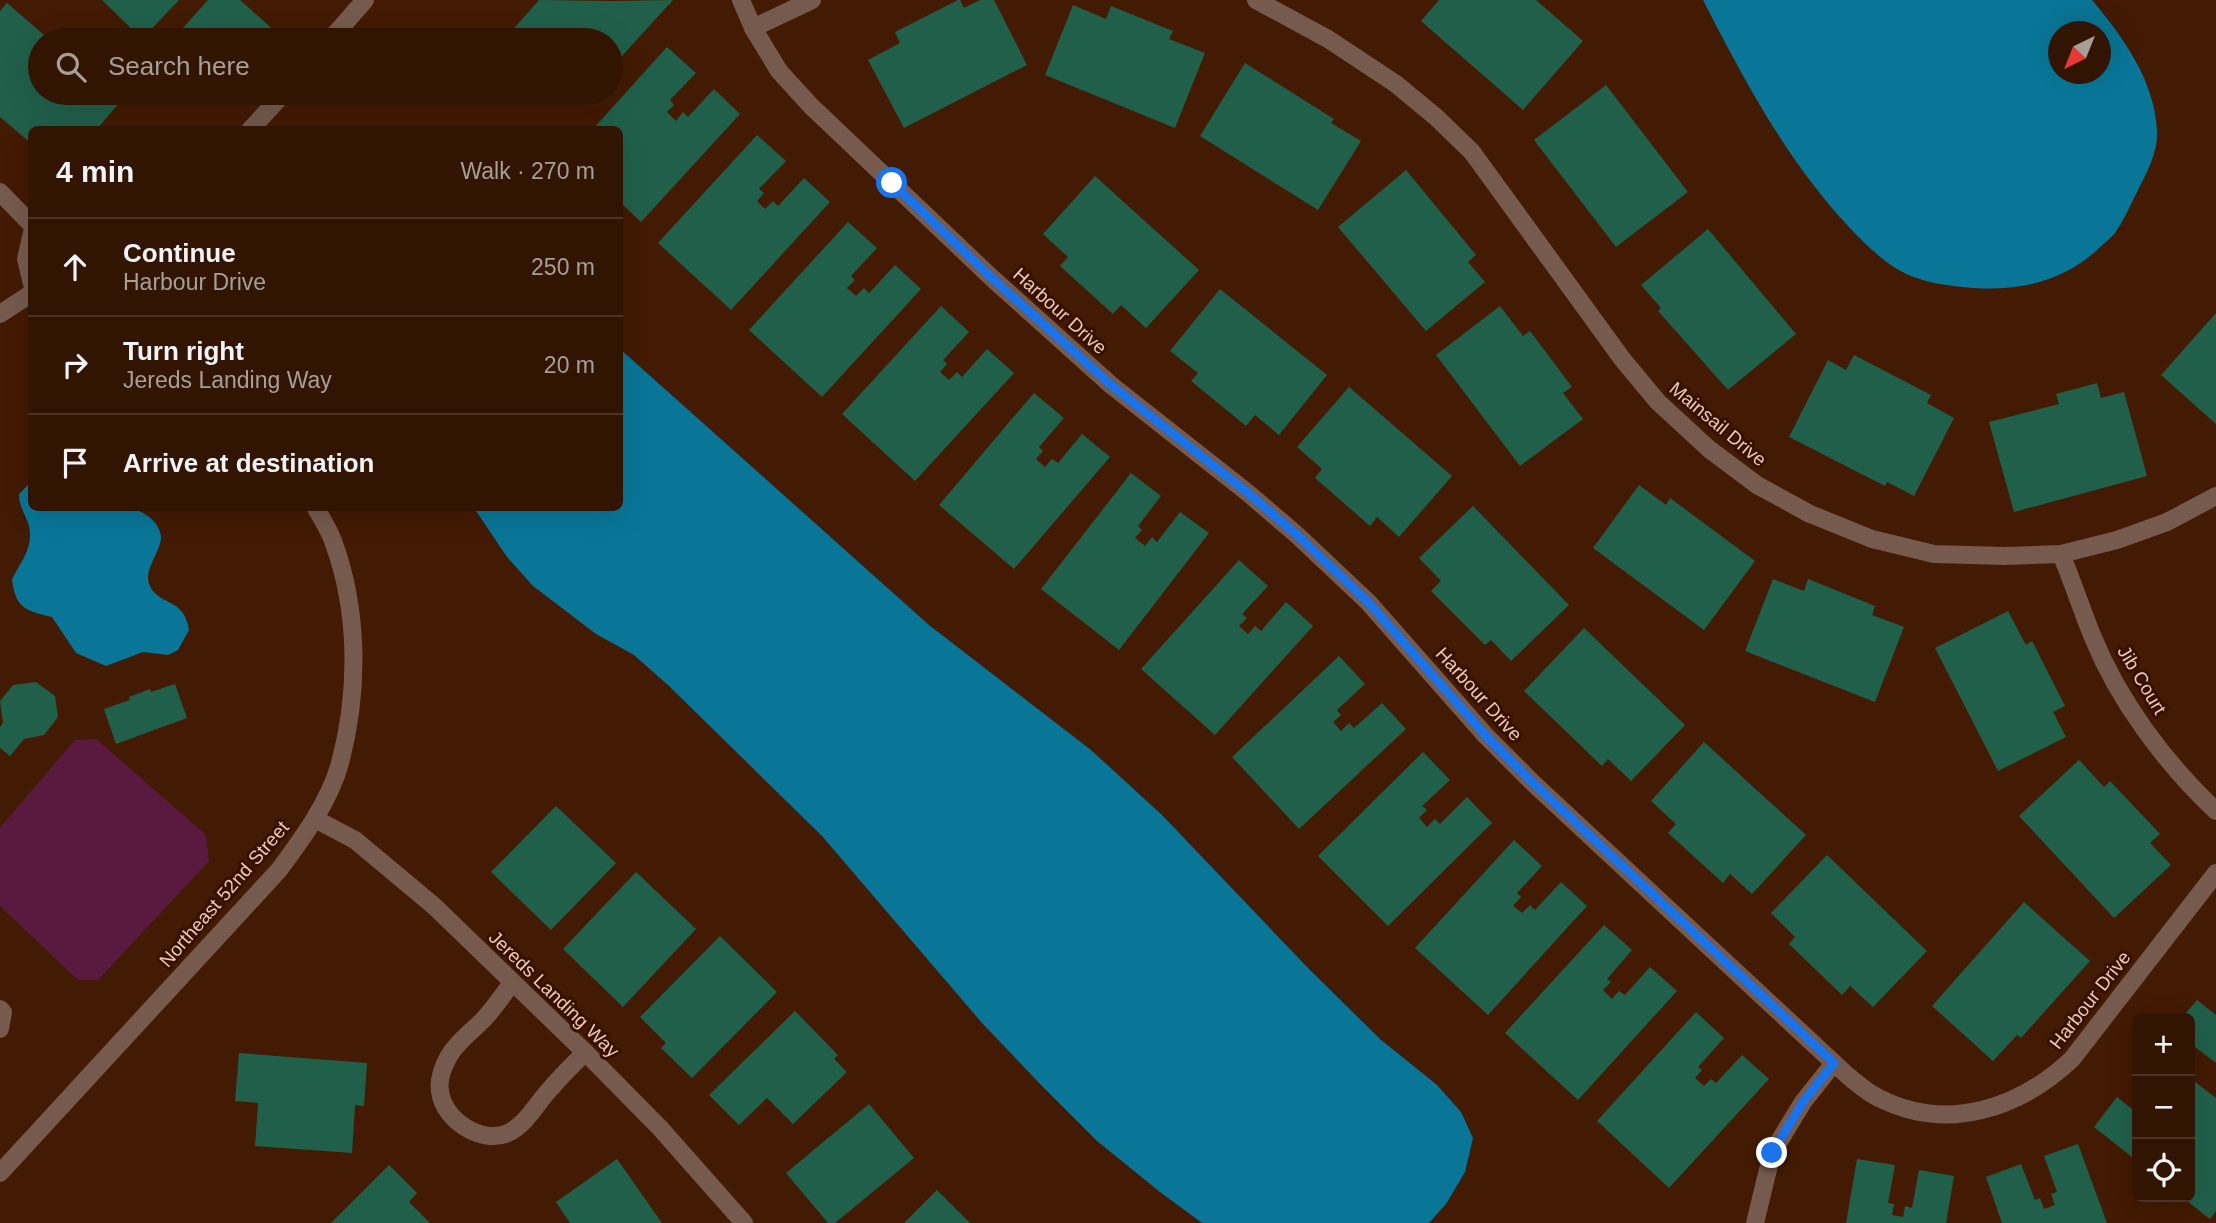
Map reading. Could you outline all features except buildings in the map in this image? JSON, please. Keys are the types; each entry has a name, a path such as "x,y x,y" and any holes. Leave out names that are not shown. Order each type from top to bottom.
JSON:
{"street":[{"name":"Harbour Drive","path":"741,0 753,28 779,71 811,106 993,279 1111,385 1297,535 1368,602 1486,736 1532,782 1834,1063 1878,1098 1912,1110 1949,1114 1984,1111 2020,1098 2050,1080 2072,1059 2216,873"},
{"path":"753,28 812,0"},
{"name":"Mainsail Drive","path":"1256,0 1328,39 1362,61 1396,84 1446,126 1472,152 1623,359 1658,402 1709,449 1757,485 1810,514 1872,539 1934,554 2061,554 2117,540 2167,522 2216,496"},
{"path":"340,28 361,1"},
{"path":"254,126 273,105"},
{"path":"0,192 28,221"},
{"path":"0,314 28,296"},
{"name":"Northeast 52nd Street","path":"0,1173 279,870 315,819 340,765 354,684 351,607 333,540 318,511"},
{"name":"Jib Court","path":"2061,554 2092,636 2118,686 2174,765 2216,811"},
{"name":"Jereds Landing Way","path":"315,819 355,840 434,906 660,1128 744,1223"},
{"path":"512,983 485,1018 449,1055 443,1069 440,1093 446,1107 458,1122 470,1131 497,1137 516,1128 585,1052"},
{"path":"0,1009 3,1012 0,1029"},
{"path":"1755,1223 1772,1153 1803,1102 1834,1063"}],"shaded area":[{"path":"96,739 206,835 209,861 98,980 78,980 0,906 0,828 75,740"}],"water":[{"path":"1703,0 2092,0 2109,21 2048,21 2048,84 2111,84 2111,24 2144,77 2155,113 2157,139 2145,176 2115,233 2083,262 2054,277 2023,286 1990,289 1944,285 1897,269 1854,233 1806,175 1751,90"},
{"path":"623,352 929,625 1091,750 1162,815 1380,1039 1437,1085 1461,1112 1473,1138 1465,1172 1446,1204 1429,1223 1202,1223 1097,1141 1040,1084 982,1023 822,836 669,686 634,655 596,634 533,586 507,557 476,511 623,511"},
{"path":"28,485 28,511 140,511 151,518 161,539 148,573 149,584 158,596 177,607 186,619 189,630 178,650 168,655 143,652 106,666 76,653 52,617 23,607 16,596 12,579 26,554 30,540 28,522 19,494"}],"route":[{"path":"892,183 1111,385 1297,535 1368,602 1486,736 1532,782 1834,1063 1803,1102 1772,1153"}]}
